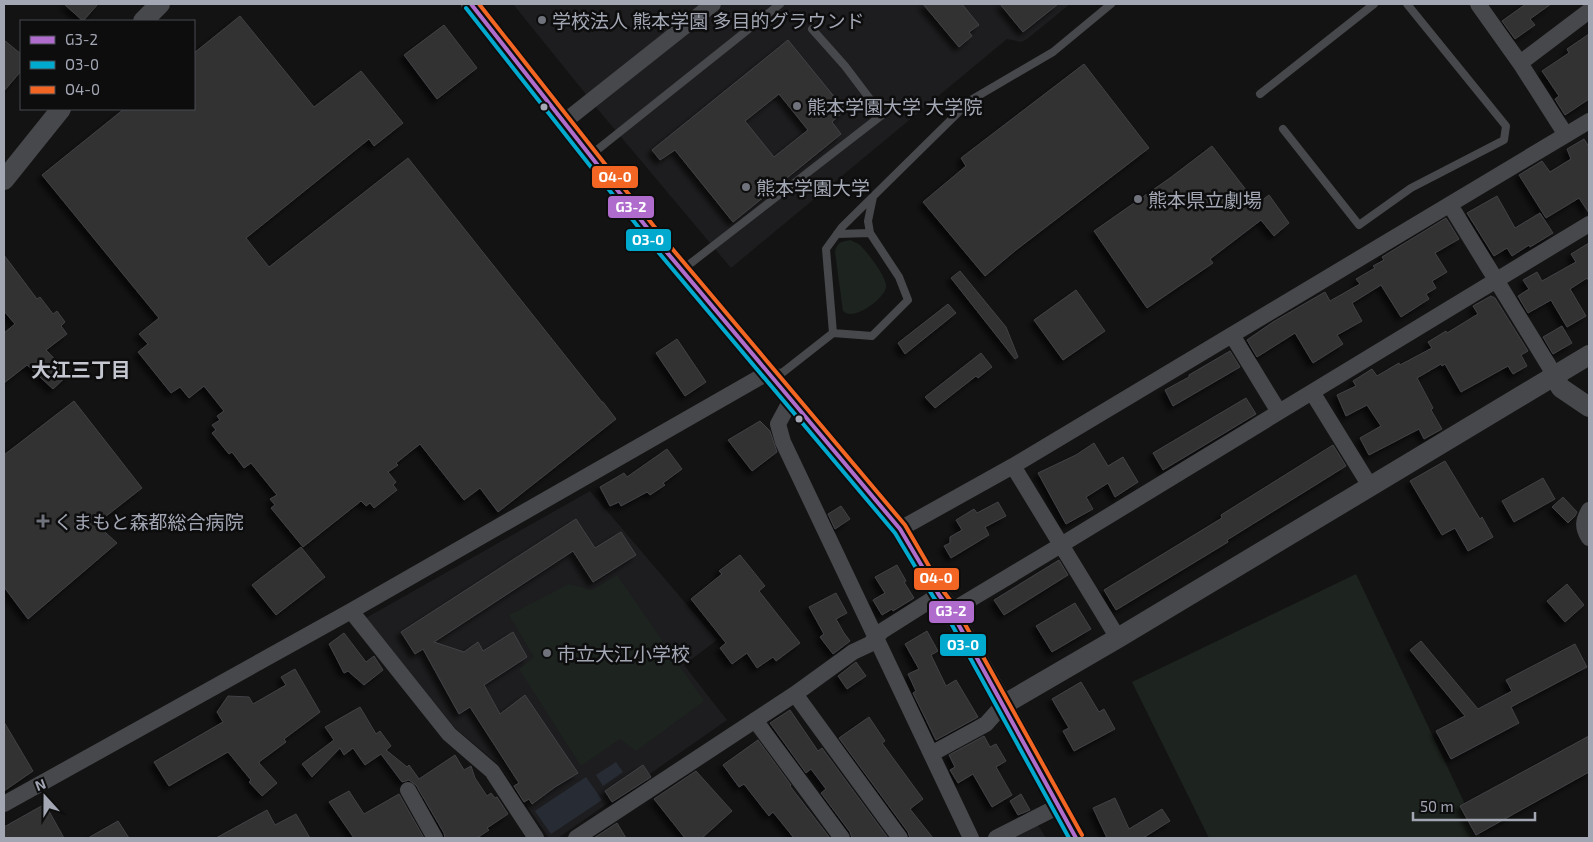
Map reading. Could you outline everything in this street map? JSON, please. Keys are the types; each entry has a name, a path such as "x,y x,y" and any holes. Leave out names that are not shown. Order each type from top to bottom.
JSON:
{"street":[{"path":"144,20 160,4"},
{"path":"471,4 682,270 770,372 791,400 900,529 951,611 1076,838"},
{"path":"564,122 713,4"},
{"path":"1478,4 1520,63 1566,135"},
{"path":"1520,63 1589,11"},
{"path":"4,180 60,110"},
{"path":"900,529 1012,466 1589,121"},
{"path":"1450,205 1549,366 1560,388 1589,407"},
{"path":"951,611 1589,224"},
{"path":"1232,335 1278,412"},
{"path":"932,754 986,724 1003,705 1589,356"},
{"path":"4,804 351,612 770,372"},
{"path":"1312,392 1370,486"},
{"path":"791,400 778,424 782,442 971,838"},
{"path":"1012,466 1118,638"},
{"path":"1589,510 1583,523 1584,530 1589,538"},
{"path":"576,838 795,694 852,652 870,644 882,631 939,594"},
{"path":"351,612 449,734 492,771 536,838"},
{"path":"795,694 900,838"},
{"path":"755,720 842,838"},
{"path":"408,790 435,838"},
{"path":"996,838 1059,806"}],"lane":[{"path":"590,156 780,4"},
{"path":"833,333 826,249 842,227 971,100 1053,52 1111,4"},
{"path":"1260,94 1374,4"},
{"path":"1283,129 1359,225 1411,188 1504,140 1506,126 1407,4"},
{"path":"682,270 882,115 812,29"},
{"path":"770,372 782,373 833,333 872,336 908,300 899,277 870,233 868,221 873,197"},
{"path":"837,234 870,233"}],"shaded area":[{"path":"513,4 703,4 589,98"},
{"name":"熊本学園大学","path":"723,4 1070,4 1027,39 1021,42 1007,39 731,268 595,106"},
{"path":"850,240 860,245 872,259 886,284 884,293 880,298 868,308 854,314 848,314 843,311 835,252 840,243"},
{"name":"市立大江小学校","path":"590,491 717,640 684,665 727,720 558,838 549,838 498,764 455,728 366,618"},
{"path":"1356,574 1481,838 1209,838 1132,682"},
{"path":"617,575 704,701 636,751 620,739 581,766 519,669 534,657 509,615 569,584 592,590"},
{"path":"616,762 623,772 603,786 596,775"},
{"path":"586,777 602,800 551,834 535,811"},
{"path":"1038,825 1046,838 1014,838"}],"building":[{"path":"64,4 98,4 82,20"},
{"path":"923,4 962,4 979,25 969,32 972,36 959,47"},
{"path":"1000,4 1058,4 1023,32"},
{"path":"1526,4 1551,4 1530,19 1535,25 1515,39 1502,21"},
{"path":"240,16 314,107 361,71 403,123 374,146 369,139 246,238 269,267 408,158 616,419 498,512 480,488 464,500 420,444 396,463 398,465 388,472 396,482 393,485 397,490 374,508 370,503 366,506 361,501 303,547 271,508 275,505 270,499 277,495 251,463 244,468 232,452 229,454 212,433 216,430 212,425 220,420 217,416 224,411 204,386 189,398 180,387 171,393 138,352 148,344 139,334 159,318 42,175 123,110 195,110 195,52"},
{"path":"444,25 477,68 437,99 404,55"},
{"path":"1589,34 1589,99 1565,115 1555,99 1559,96 1542,71 1569,53 1567,49"},
{"path":"4,40 20,53 20,72 4,91"},
{"path":"788,40 845,110 832,122 841,134 733,222 675,150 660,160 652,150","holes":["779,94 808,130 774,157 745,121"]},
{"path":"1084,64 1149,148 985,276 923,202 966,166 961,158"},
{"path":"1584,139 1589,147 1589,213 1579,198 1546,218 1519,175 1542,161 1550,172 1571,159 1567,149"},
{"path":"1212,146 1257,204 1269,195 1289,223 1274,236 1261,220 1210,259 1213,263 1147,308 1094,231"},
{"path":"1497,196 1515,228 1540,213 1553,233 1512,256 1507,248 1494,256 1467,213"},
{"path":"1446,218 1459,239 1435,253 1447,272 1432,281 1436,288 1426,294 1429,299 1401,317 1381,285 1352,303 1362,321 1337,335 1343,344 1313,363 1295,333 1257,357 1247,340 1273,322 1325,292 1330,301 1360,284 1356,279 1375,268 1373,266 1384,260 1382,257"},
{"path":"1589,243 1589,281 1587,278 1570,289 1586,316 1567,327 1551,300 1528,313 1518,296 1529,289 1523,280 1537,272 1542,281 1576,262 1571,254"},
{"path":"4,255 37,299 40,297 53,314 57,311 65,322 61,326 67,334 46,350 69,374 53,389 27,365 4,383 4,333 15,324 4,311"},
{"path":"960,271 1006,327 1018,357 1015,359 951,278"},
{"path":"1076,290 1105,331 1063,360 1034,320"},
{"path":"1491,296 1495,298 1528,351 1521,355 1527,366 1513,374 1508,366 1461,392 1445,364 1442,366 1441,364 1417,378 1433,408 1431,410 1442,429 1424,439 1419,429 1369,455 1360,438 1381,426 1367,405 1346,416 1337,395 1356,386 1353,381 1372,369 1377,376 1399,363 1400,365 1432,348 1428,342 1478,314 1473,306"},
{"path":"948,304 956,313 905,354 898,343"},
{"path":"1562,326 1572,343 1553,354 1543,337"},
{"path":"677,339 706,382 685,396 656,353"},
{"path":"1230,351 1240,367 1173,406 1165,390"},
{"path":"981,353 992,367 978,378 976,376 935,408 925,397"},
{"path":"1246,398 1256,414 1163,470 1153,453"},
{"path":"74,401 142,488 96,524 117,543 28,619 4,587 4,455"},
{"path":"760,421 770,431 777,452 752,471 728,440"},
{"path":"1094,443 1108,466 1123,457 1138,482 1115,497 1108,483 1086,497 1093,509 1066,524 1038,473 1076,455"},
{"path":"1333,445 1346,466 1227,540 1228,542 1116,610 1104,590 1222,518 1221,515"},
{"path":"667,449 682,469 663,483 665,485 650,495 647,492 621,506 619,502 610,506 600,487 624,473 627,477"},
{"path":"1445,461 1493,537 1468,551 1455,528 1442,535 1410,481"},
{"path":"1543,478 1555,499 1514,522 1502,501"},
{"path":"1563,497 1577,512 1568,523 1552,507"},
{"path":"998,502 1006,516 985,527 989,535 951,558 944,546 950,543 950,537 962,530 956,520 974,509 977,513"},
{"path":"841,506 850,519 835,529 828,514"},
{"path":"576,519 595,548 621,532 636,555 593,582 573,551 434,642 464,652 478,642 483,651 513,632 527,657 484,685 500,714 525,695 578,773 532,804 529,799 524,802 514,786 519,783 470,707 459,714 423,649 415,654 401,632"},
{"path":"301,547 325,577 276,615 252,585"},
{"path":"740,555 765,586 759,591 800,643 776,661 773,657 757,668 747,653 732,664 720,648 726,643 691,599 722,574 719,571"},
{"path":"1059,560 1068,575 1004,615 994,600"},
{"path":"897,565 906,581 904,582 914,598 893,611 892,609 882,615 873,600 885,593 875,577"},
{"path":"1567,584 1584,605 1565,622 1547,601"},
{"path":"836,593 847,613 836,619 850,641 833,654 820,637 824,634 809,607"},
{"path":"1075,603 1091,629 1052,652 1036,626"},
{"path":"927,631 938,651 931,655 946,686 956,680 978,717 936,740 913,693 916,691 908,674 919,669 905,644"},
{"path":"344,633 366,662 374,656 383,670 364,685 348,671 344,673 329,644"},
{"path":"1421,641 1478,709 1512,691 1506,680 1575,644 1587,667 1511,707 1519,723 1451,759 1436,731 1465,716 1410,650"},
{"path":"856,662 866,676 847,689 838,676"},
{"path":"295,669 320,712 284,739 286,742 259,762 277,783 262,796 249,782 251,780 228,752 169,786 154,762 223,722 217,712 228,696 249,697 253,704 286,685 281,677"},
{"path":"1081,682 1099,712 1104,709 1115,729 1074,751 1063,731 1069,728 1052,699"},
{"path":"360,707 376,734 380,731 391,746 386,750 407,767 409,765 419,779 455,755 464,770 471,766 475,778 487,796 491,793 495,798 497,797 508,814 487,828 489,830 477,838 445,838 444,833 416,785 409,780 402,782 381,754 365,765 353,748 344,755 340,748 312,777 302,764 334,740 325,727"},
{"path":"790,710 818,751 822,748 888,838 852,838 850,832 821,793 826,789 811,769 806,773 770,723"},
{"path":"869,717 885,741 882,743 923,799 910,809 933,838 910,838 908,832 839,738"},
{"path":"4,722 33,771 4,791"},
{"path":"984,736 990,747 996,744 1006,761 996,767 1012,795 992,807 973,774 958,783 950,770 955,767 949,755"},
{"path":"1589,736 1589,772 1476,835 1460,806"},
{"path":"758,740 830,838 794,838 773,812 769,816 744,784 739,787 723,765"},
{"path":"643,765 651,777 612,802 605,791"},
{"path":"696,771 732,811 702,838 685,838 654,799"},
{"path":"349,791 364,814 399,794 424,838 354,838 329,802"},
{"path":"1021,794 1030,810 1018,815 1010,801"},
{"path":"1115,798 1129,829 1162,809 1170,821 1143,838 1107,838 1093,808"},
{"path":"45,804 64,838 4,838 4,827"},
{"path":"267,810 275,825 296,814 310,838 216,838"},
{"path":"118,821 129,838 88,838"},
{"path":"617,823 626,838 594,838"}],"transit line":[{"name":"G3-2","path":"471,4 659,243 900,529 939,595 951,611 1076,838"},
{"name":"O4-0","path":"479,4 664,239 905,525 944,592 956,608 1082,835"},
{"name":"O3-0","path":"466,8 654,247 895,533 934,598 946,614 1069,838"}],"place":[{"name":"学校法人 熊本学園 多目的グラウンド","path":"542,20"},
{"name":"熊本学園大学 大学院","path":"797,106"},
{"name":"熊本学園大学","path":"746,187"},
{"name":"熊本県立劇場","path":"1138,199"},
{"name":"くまもと森都総合病院","path":"43,521"},
{"name":"市立大江小学校","path":"547,653"}],"district":[{"name":"大江三丁目","path":"81,369"}]}
